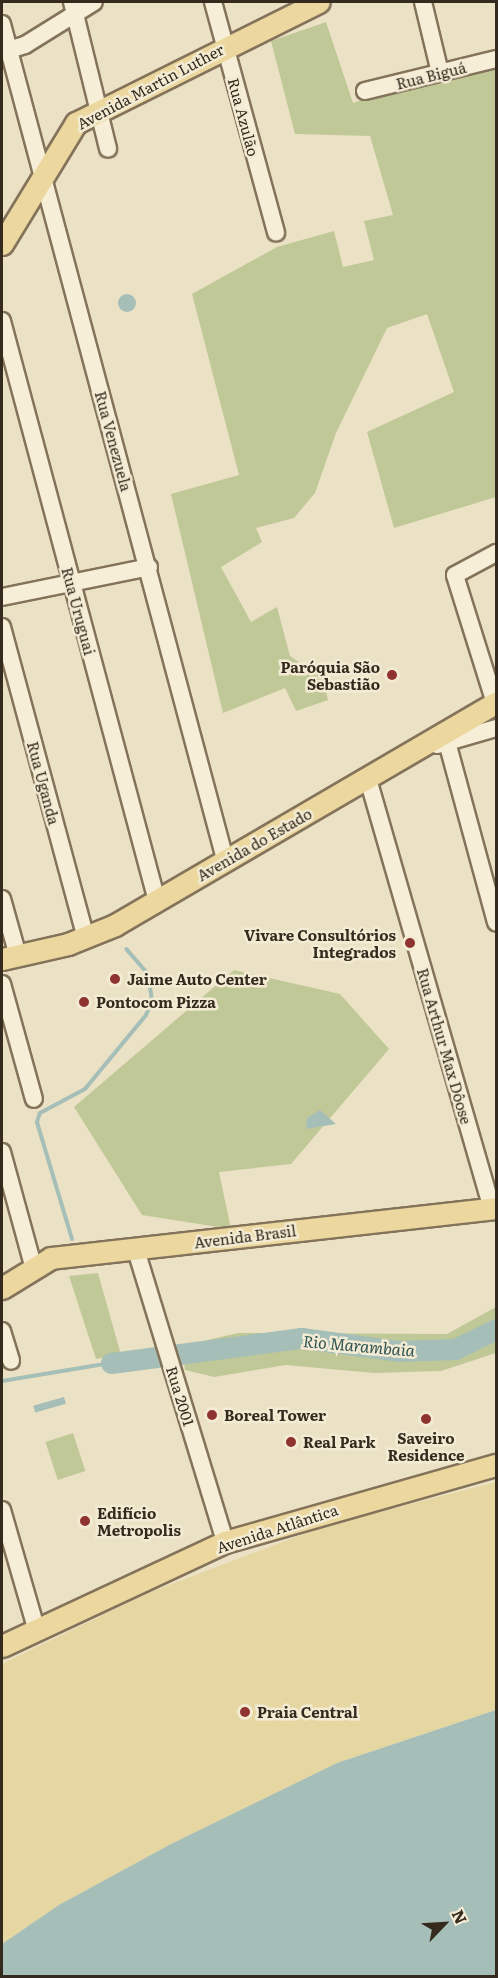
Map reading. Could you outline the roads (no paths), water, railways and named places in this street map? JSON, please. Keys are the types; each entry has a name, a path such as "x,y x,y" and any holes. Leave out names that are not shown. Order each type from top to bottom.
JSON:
{"main road":[{"name":"Avenida Martin Luther","path":"2,244 43,178 68,130 99,111 225,46 319,2"},
{"name":"Avenida do Estado","path":"10,958 86,938 157,901 496,702"},
{"name":"Avenida Brasil","path":"2,1288 33,1265 136,1250 494,1209"},
{"name":"Avenida Atlântica","path":"2,1646 36,1628 225,1542 496,1466"}],"street":[{"path":"5,51 73,9 94,2"},
{"name":"Rua Azulão","path":"213,2 276,233"},
{"path":"423,2 440,73"},
{"path":"73,9 108,149"},
{"name":"Rua Venezuela","path":"2,24 5,51 43,178 225,859"},
{"name":"Rua Biguá","path":"365,91 496,59"},
{"name":"Rua Uruguai","path":"2,321 157,901"},
{"path":"496,552 455,575 496,702"},
{"path":"2,597 148,567"},
{"name":"Rua Uganda","path":"2,627 86,938"},
{"path":"416,751 496,728"},
{"path":"447,742 496,922"},
{"name":"Rua Arthur Max Dôose","path":"368,779 494,1209"},
{"path":"2,899 10,958"},
{"path":"2,984 34,1099"},
{"path":"2,1152 33,1265"},
{"name":"Rua 2001","path":"136,1250 225,1542"},
{"path":"2,1330 11,1362"},
{"path":"2,1510 36,1628"}],"water":[{"path":"123,294 131,294 136,299 134,310 123,312 118,307 118,299"},
{"path":"320,1110 336,1124 306,1129 307,1118"},
{"path":"64,1397 66,1404 35,1413 33,1406"},
{"path":"496,1710 496,1976 2,1976 2,1944 59,1905 171,1844 337,1763"}],"waterway":[{"name":"Rio Marambaia","path":"72,1239 37,1122 40,1113 85,1089 146,1015 152,1000 148,974 126,949"},
{"name":"Rio Marambaia","path":"111,1363 301,1338 398,1351 455,1349 496,1329"},
{"path":"2,1381 111,1363"}],"place":[{"name":"Paróquia São Sebastião","path":"392,675"},
{"name":"Vivare Consultórios Integrados","path":"410,943"},
{"name":"Jaime Auto Center","path":"115,979"},
{"name":"Pontocom Pizza","path":"84,1002"},
{"name":"Boreal Tower","path":"212,1415"},
{"name":"Saveiro Residence","path":"426,1419"},
{"name":"Real Park","path":"291,1442"},
{"name":"Edifício Metropolis","path":"85,1521"},
{"name":"Praia Central","path":"245,1712"}]}
